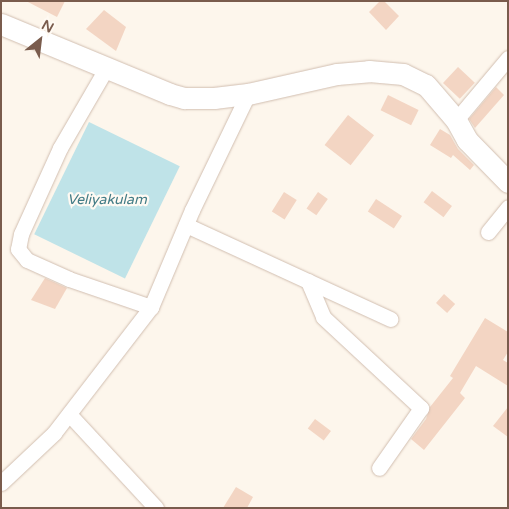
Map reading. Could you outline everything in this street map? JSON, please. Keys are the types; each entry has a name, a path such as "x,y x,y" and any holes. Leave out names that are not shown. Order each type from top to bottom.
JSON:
{"main road":[{"path":"1,24 184,98 214,98 248,94 337,74 385,72 403,74 426,85 456,120 467,140 508,182"}],"street":[{"path":"456,120 508,58"},
{"path":"107,67 60,148 21,234 18,249 27,260 69,279 151,307"},
{"path":"1,482 54,433 151,307 186,225 248,94"},
{"path":"488,232 508,207"},
{"path":"186,225 390,319"},
{"path":"308,281 323,318 421,408 379,468"},
{"path":"68,414 156,508"}],"water":[{"name":"Veliyakulam","path":"89,122 180,166 125,279 34,234"}],"building":[{"path":"26,1 65,1 57,17"},
{"path":"380,1 384,1 399,16 386,30 369,12"},
{"path":"104,10 126,27 116,51 86,29"},
{"path":"458,67 475,83 460,99 443,83"},
{"path":"496,87 504,95 475,128 469,119"},
{"path":"388,95 419,110 411,125 381,110"},
{"path":"348,115 374,135 351,165 325,145"},
{"path":"440,129 450,135 458,149 474,165 470,170 453,155 451,158 430,145"},
{"path":"432,191 452,206 444,217 424,202"},
{"path":"284,192 297,200 285,219 272,212"},
{"path":"318,192 328,199 316,215 307,208"},
{"path":"376,199 402,216 394,228 368,212"},
{"path":"45,278 67,288 55,309 31,300"},
{"path":"444,294 455,304 447,313 436,303"},
{"path":"485,318 508,332 508,352 503,360 508,363 508,386 476,366 460,393 465,398 424,450 411,439 426,419 430,407 453,378 450,376"},
{"path":"508,407 508,437 493,426"},
{"path":"315,419 331,431 324,441 308,429"},
{"path":"236,487 253,497 247,508 223,508"}]}
